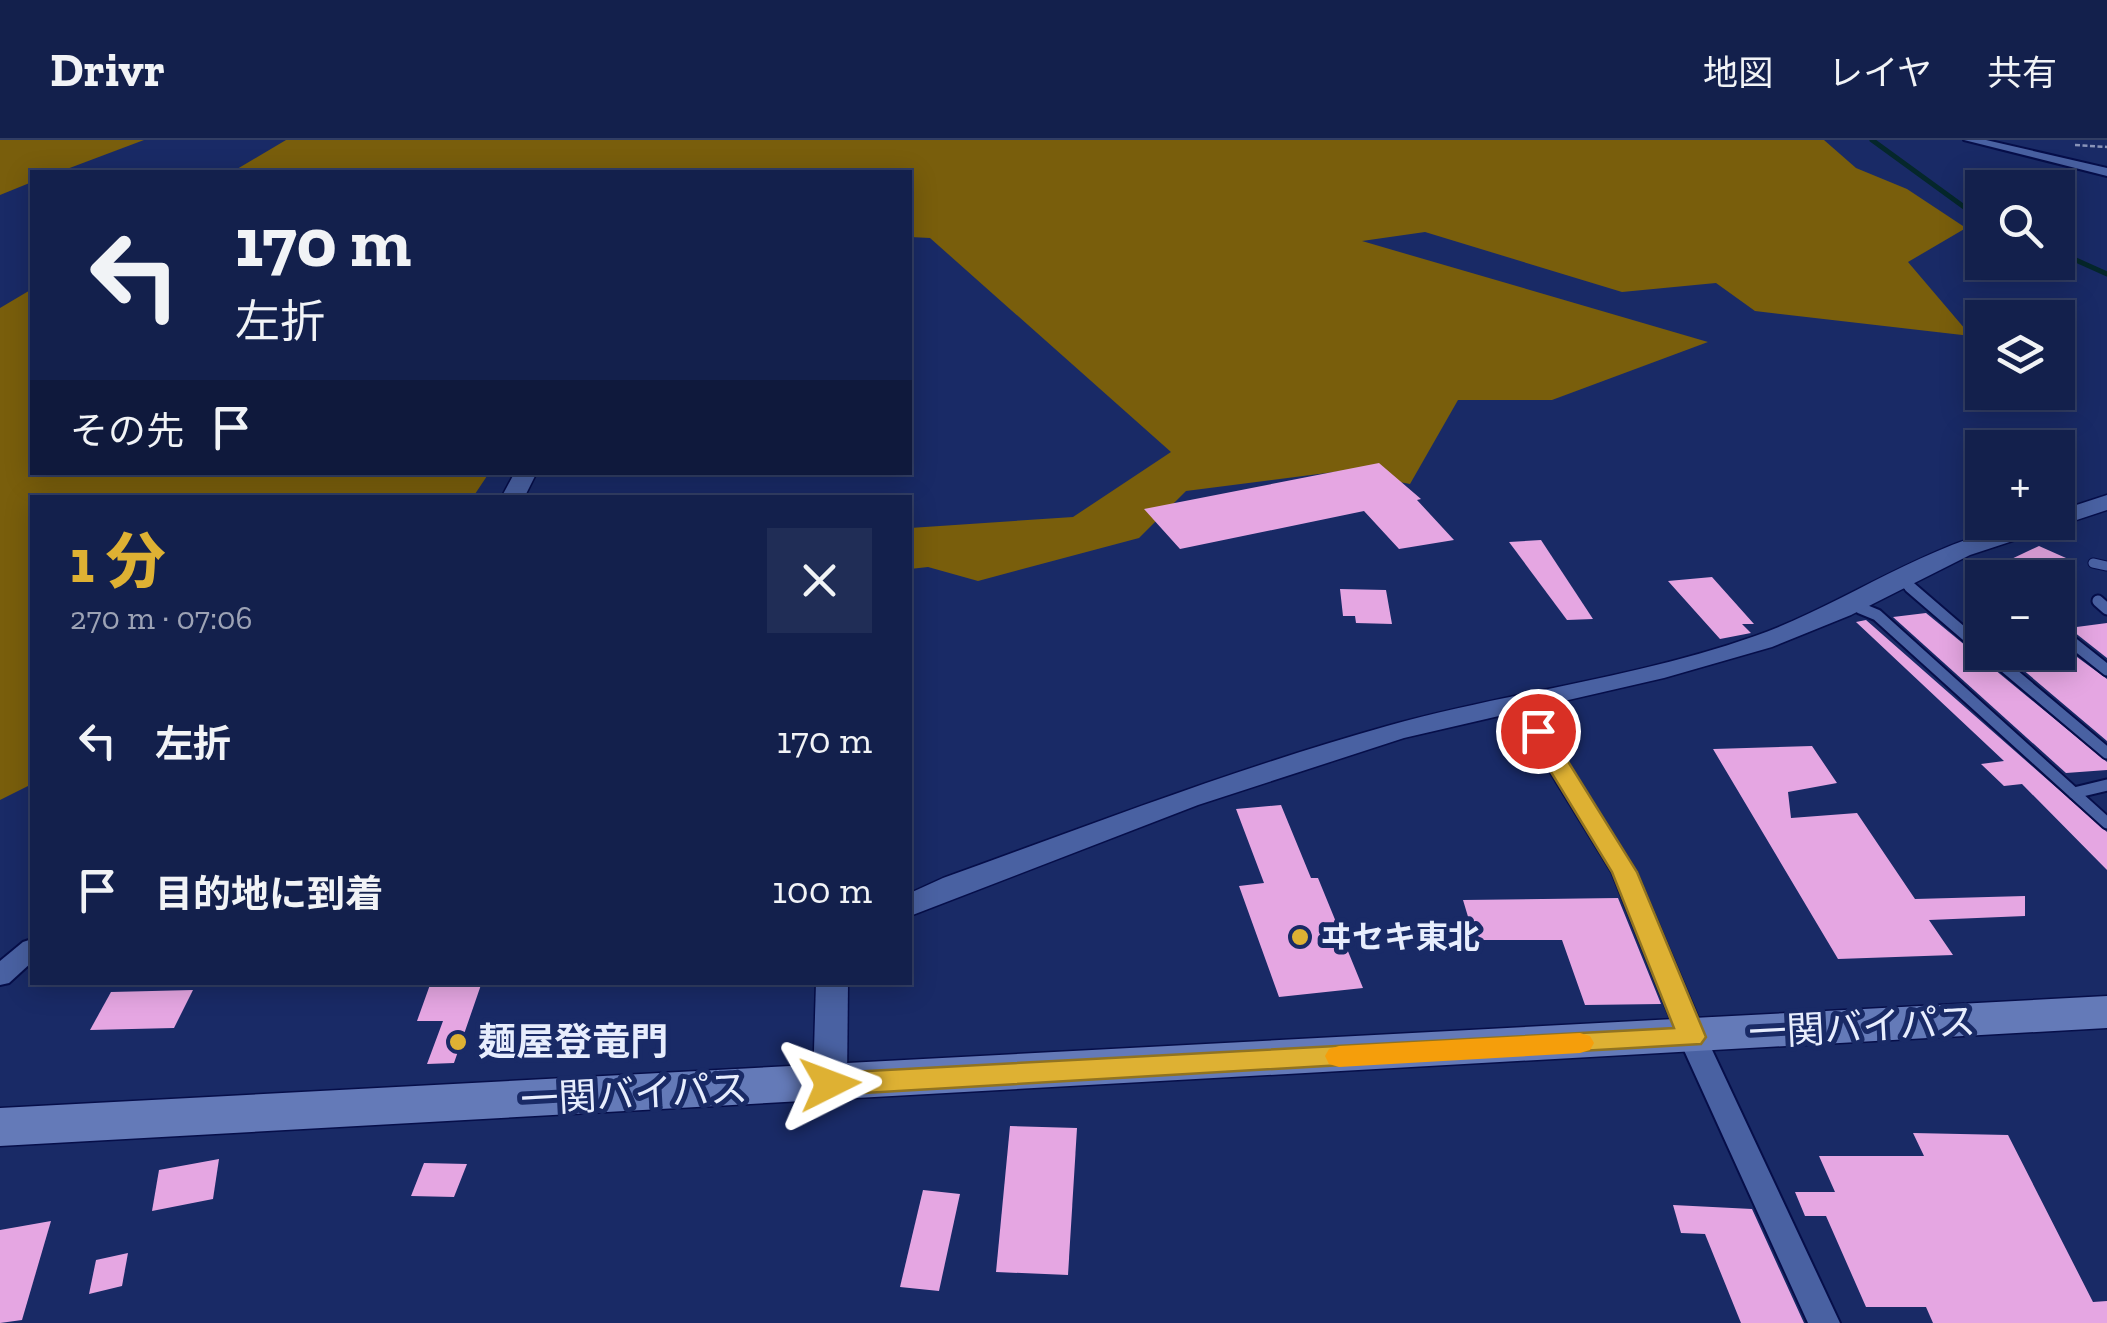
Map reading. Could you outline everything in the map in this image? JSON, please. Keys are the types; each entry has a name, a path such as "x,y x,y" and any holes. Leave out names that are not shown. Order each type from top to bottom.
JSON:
{"highway":[{"name":"一関バイパス","path":"0,1126 2107,1012"}],"street":[{"path":"1970,140 2107,172"},
{"path":"2075,513 2107,502"},
{"path":"912,905 954,885 1188,798 1396,732 1664,670 1764,642 1962,550 1992,540"},
{"path":"1519,703 1624,872 1692,1037 1824,1323"},
{"path":"0,976 30,950"},
{"path":"830,1084 832,985"}],"lane":[{"path":"2093,563 2107,566"},
{"path":"1901,580 1965,634"},
{"path":"1860,608 1877,615 2107,822"},
{"path":"2075,645 2107,670"},
{"path":"2008,670 2107,753"},
{"path":"2074,792 2107,785"}],"shaded area":[{"path":"0,140 144,140 64,170 30,170 30,183 0,195"},
{"path":"286,140 1824,140 1856,168 1907,189 1965,227 1908,262 1965,329 1965,335 1755,311 1716,283 1622,292 1425,232 1362,241 1708,342 1552,400 1458,400 1410,484 1342,471 1186,491 1139,538 978,581 928,567 912,569 912,528 1073,517 1171,452 930,238 912,237 912,170 235,170"},
{"path":"30,290 30,475 488,475 474,495 30,495 30,785 0,800 0,308"}],"building":[{"path":"1379,463 1421,499 1417,500 1454,540 1399,549 1364,511 1180,549 1144,509"},
{"path":"1541,540 1593,619 1567,620 1509,542"},
{"path":"2039,546 2070,560 2009,560"},
{"path":"1712,577 1754,624 1742,624 1751,633 1720,639 1668,581"},
{"path":"1340,589 1386,590 1392,624 1356,623 1355,616 1343,616"},
{"path":"1926,613 1965,645 1965,670 1995,670 2107,762 2107,770 2066,773 1893,617"},
{"path":"1866,620 2107,832 2107,870 2022,784 2004,786 1981,764 2004,761 1856,622"},
{"path":"2107,623 2107,658 2075,633 2075,627"},
{"path":"2075,655 2107,679 2107,741 2023,670 2075,670"},
{"path":"1812,746 1837,783 1788,792 1791,818 1857,813 1915,899 2025,896 2025,916 1929,920 1953,955 1838,959 1713,749"},
{"name":"ヰセキ東北","path":"1281,805 1311,878 1318,878 1363,988 1279,997 1239,886 1264,883 1236,809"},
{"path":"1618,898 1661,1004 1585,1005 1562,940 1475,940 1463,900"},
{"path":"430,985 481,985 454,1063 427,1064 443,1021 417,1021"},
{"path":"193,990 174,1028 90,1030 111,992"},
{"path":"1010,1126 1077,1128 1068,1275 996,1272"},
{"path":"1913,1133 2008,1135 2093,1302 2107,1301 2107,1323 1933,1323 1926,1307 1866,1307 1826,1216 1805,1216 1795,1192 1835,1192 1819,1156 1924,1156"},
{"path":"219,1159 213,1199 152,1211 159,1170"},
{"path":"424,1163 467,1164 454,1197 411,1196"},
{"path":"923,1190 960,1194 939,1291 900,1287"},
{"path":"1673,1205 1752,1209 1804,1323 1741,1323 1705,1234 1681,1233"},
{"path":"51,1221 22,1320 0,1323 0,1230"},
{"path":"128,1253 122,1286 89,1294 96,1260"}],"waterway":[{"path":"1872,140 1965,208"},
{"path":"2075,260 2107,274"}],"slow traffic":[{"path":"1339,1056 1580,1043"}],"place":[{"name":"ヰセキ東北","path":"1300,937"},
{"name":"麺屋登竜門","path":"458,1042"}],"route":[{"path":"830,1084 1692,1037 1624,872 1538,731"}]}
